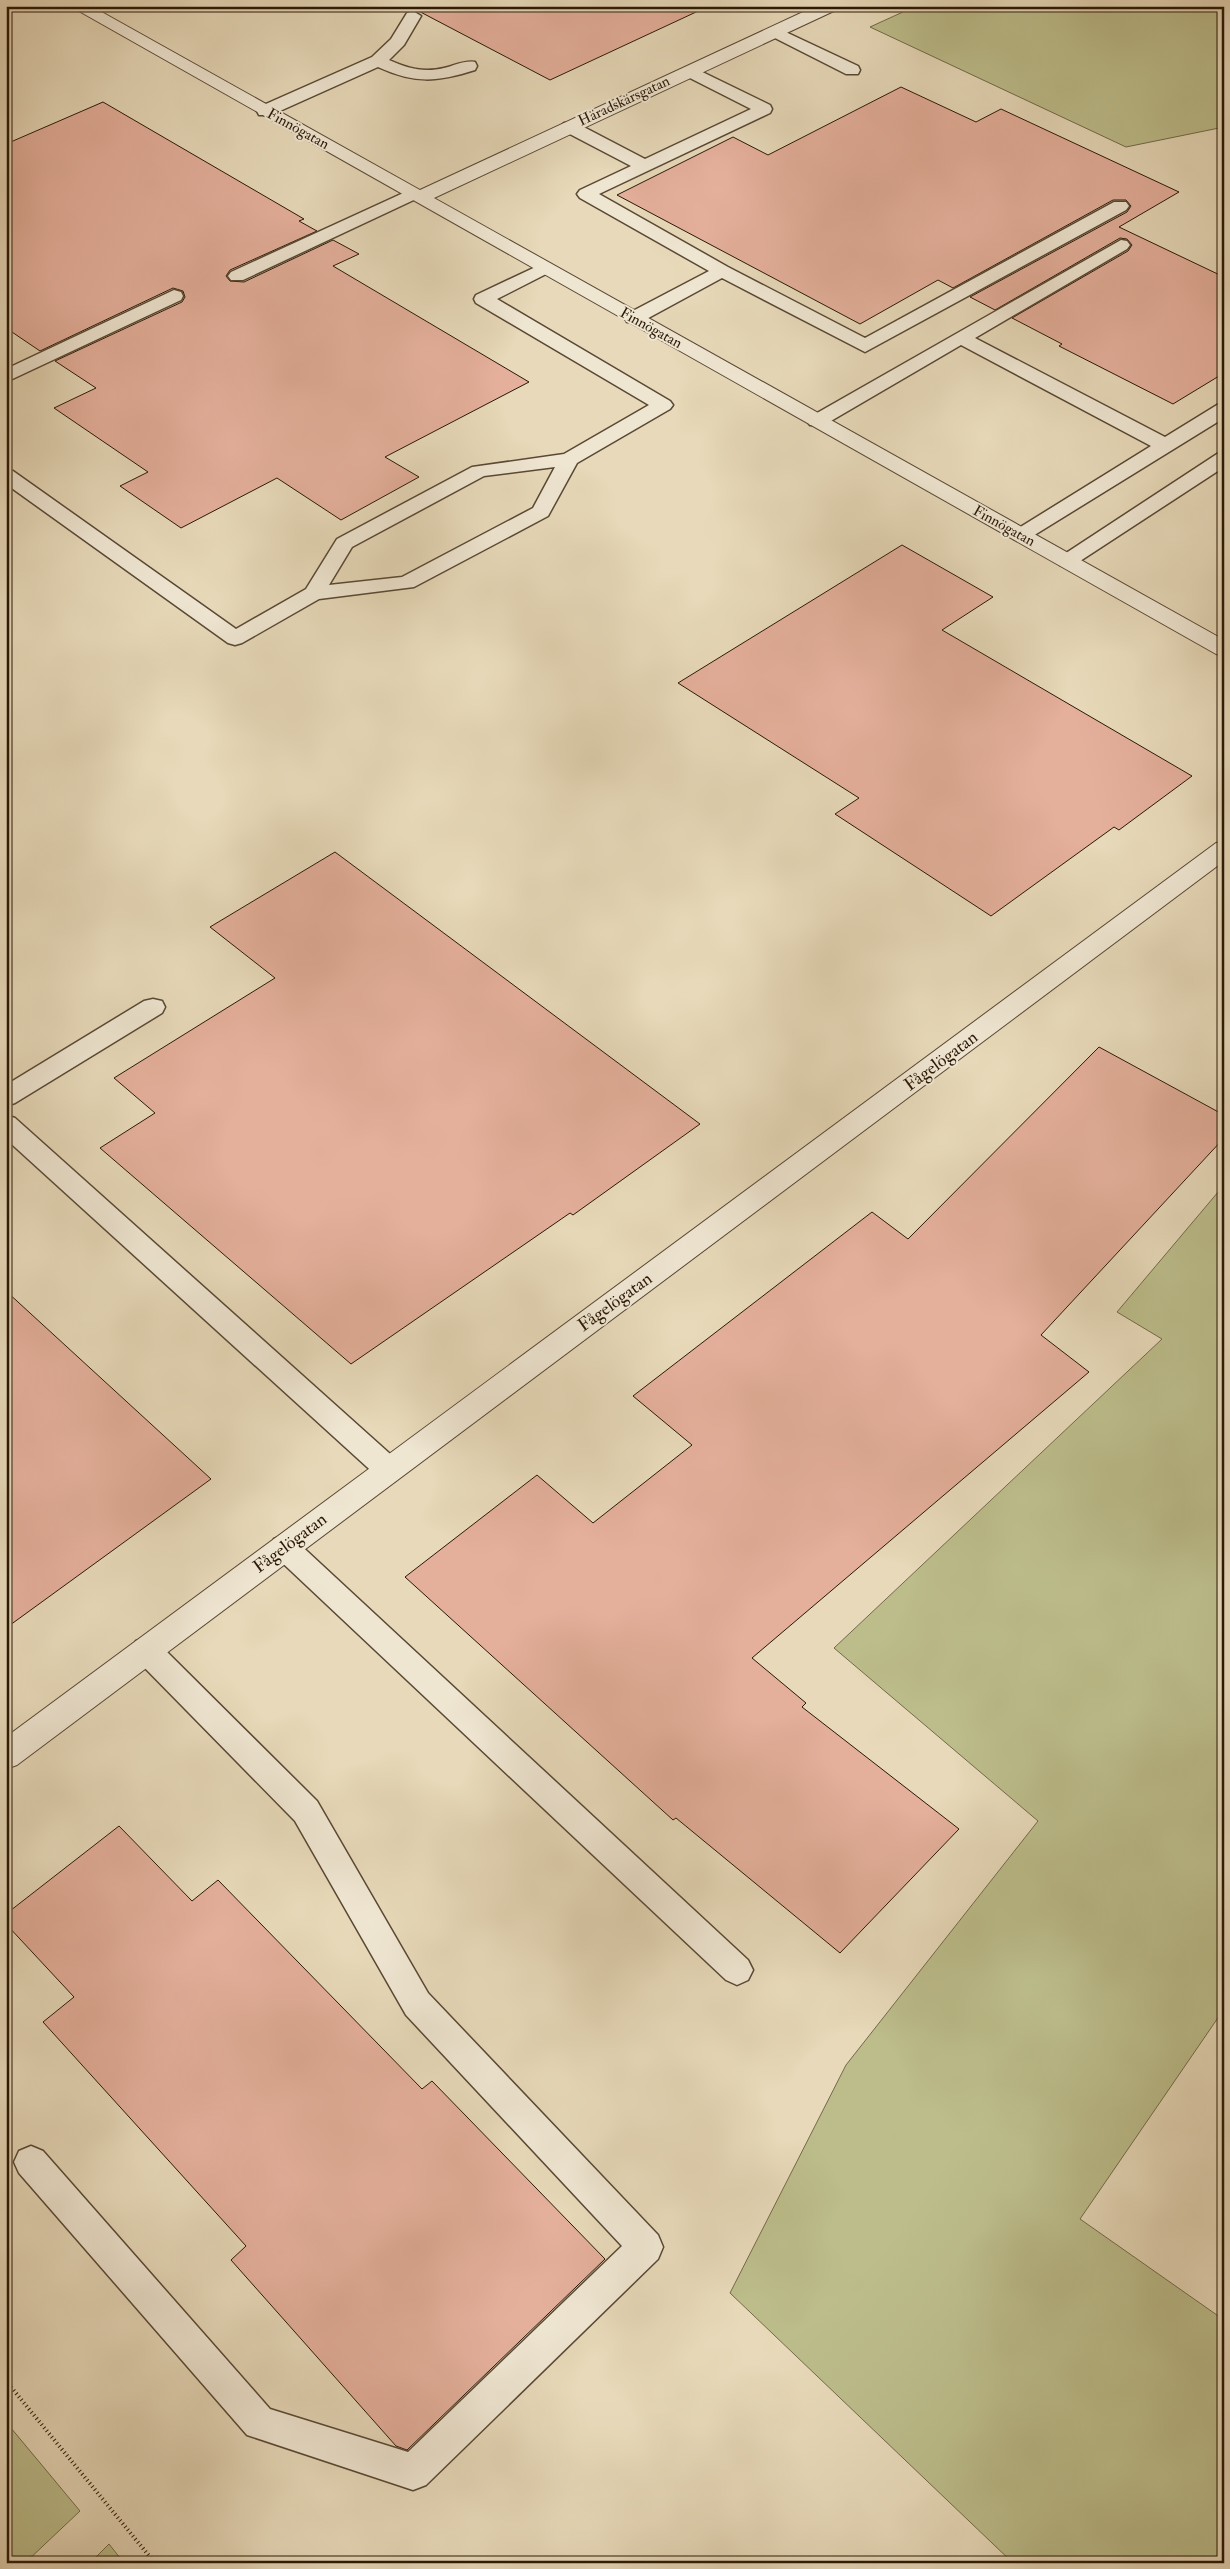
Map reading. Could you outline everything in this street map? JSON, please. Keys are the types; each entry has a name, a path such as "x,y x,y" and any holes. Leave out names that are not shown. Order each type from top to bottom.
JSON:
{"street":[{"name":"Finnögatan","path":"78,6 1224,649"},
{"name":"Häradskärsgatan","path":"416,196 570,127 830,6"},
{"name":"Fågelögatan","path":"6,1755 388,1469 852,1128 1224,849"}],"lane":[{"path":"265,110 378,61 398,42 413,16"},
{"path":"775,32 852,70"},
{"path":"378,61 408,75 438,76 469,66"},
{"path":"690,71 764,109 586,194 722,271 865,346 1120,206"},
{"path":"570,127 644,166"},
{"path":"237,276 416,196"},
{"path":"817,421 1121,245"},
{"path":"314,593 344,543 479,471 569,458 663,405 483,299 544,268"},
{"path":"634,318 722,271"},
{"path":"6,376 174,296"},
{"path":"961,338 1165,445"},
{"path":"1021,535 1224,408"},
{"path":"6,476 235,638 314,593 407,583 541,512 569,458"},
{"path":"1067,561 1224,458"},
{"path":"6,1097 153,1007"},
{"path":"6,1124 388,1469"},
{"path":"284,1547 737,1970"},
{"path":"31,2162 259,2423 413,2472 646,2247 418,2004 306,1810 146,1650"}],"path":[{"path":"6,2381 155,2563"}],"green space":[{"path":"916,6 1224,6 1224,127 1126,147 870,27"},
{"path":"1224,1185 1224,2009 1080,2219 1224,2320 1224,2563 1013,2563 730,2293 846,2065 1038,1821 834,1648 1162,1339 1117,1312"},
{"path":"6,2422 80,2511 25,2563 6,2563"},
{"path":"109,2544 124,2563 90,2563"}],"building":[{"path":"409,6 709,6 550,80"},
{"path":"901,87 976,122 1001,109 1179,192 1119,227 1224,277 1224,373 1173,404 1059,346 1062,344 1012,318 1128,251 1132,245 1127,239 1120,238 995,310 970,297 1127,212 1131,206 1126,200 1113,200 953,288 938,280 860,324 617,195 733,137 768,155"},
{"path":"103,102 304,219 299,221 317,231 230,270 226,276 230,281 244,282 333,240 359,254 333,266 529,382 385,457 419,477 341,520 277,478 181,528 120,486 148,472 54,408 96,388 55,361 182,302 185,297 183,291 173,288 40,351 6,328 6,144"},
{"path":"902,545 993,597 942,630 1192,776 1119,830 1114,827 991,916 835,814 859,798 678,683"},
{"path":"335,852 700,1124 573,1215 570,1213 351,1364 100,1148 155,1113 114,1078 275,978 210,927"},
{"path":"1099,1047 1224,1115 1224,1138 1041,1335 1089,1372 752,1658 806,1703 802,1707 959,1829 840,1953 676,1818 673,1820 405,1577 537,1475 593,1523 692,1445 633,1396 872,1212 908,1239"},
{"path":"6,1291 211,1479 6,1628"},
{"path":"119,1826 192,1901 218,1880 422,2089 432,2081 605,2259 407,2450 396,2446 231,2260 246,2246 43,2022 74,1997 6,1924 6,1914"}]}
